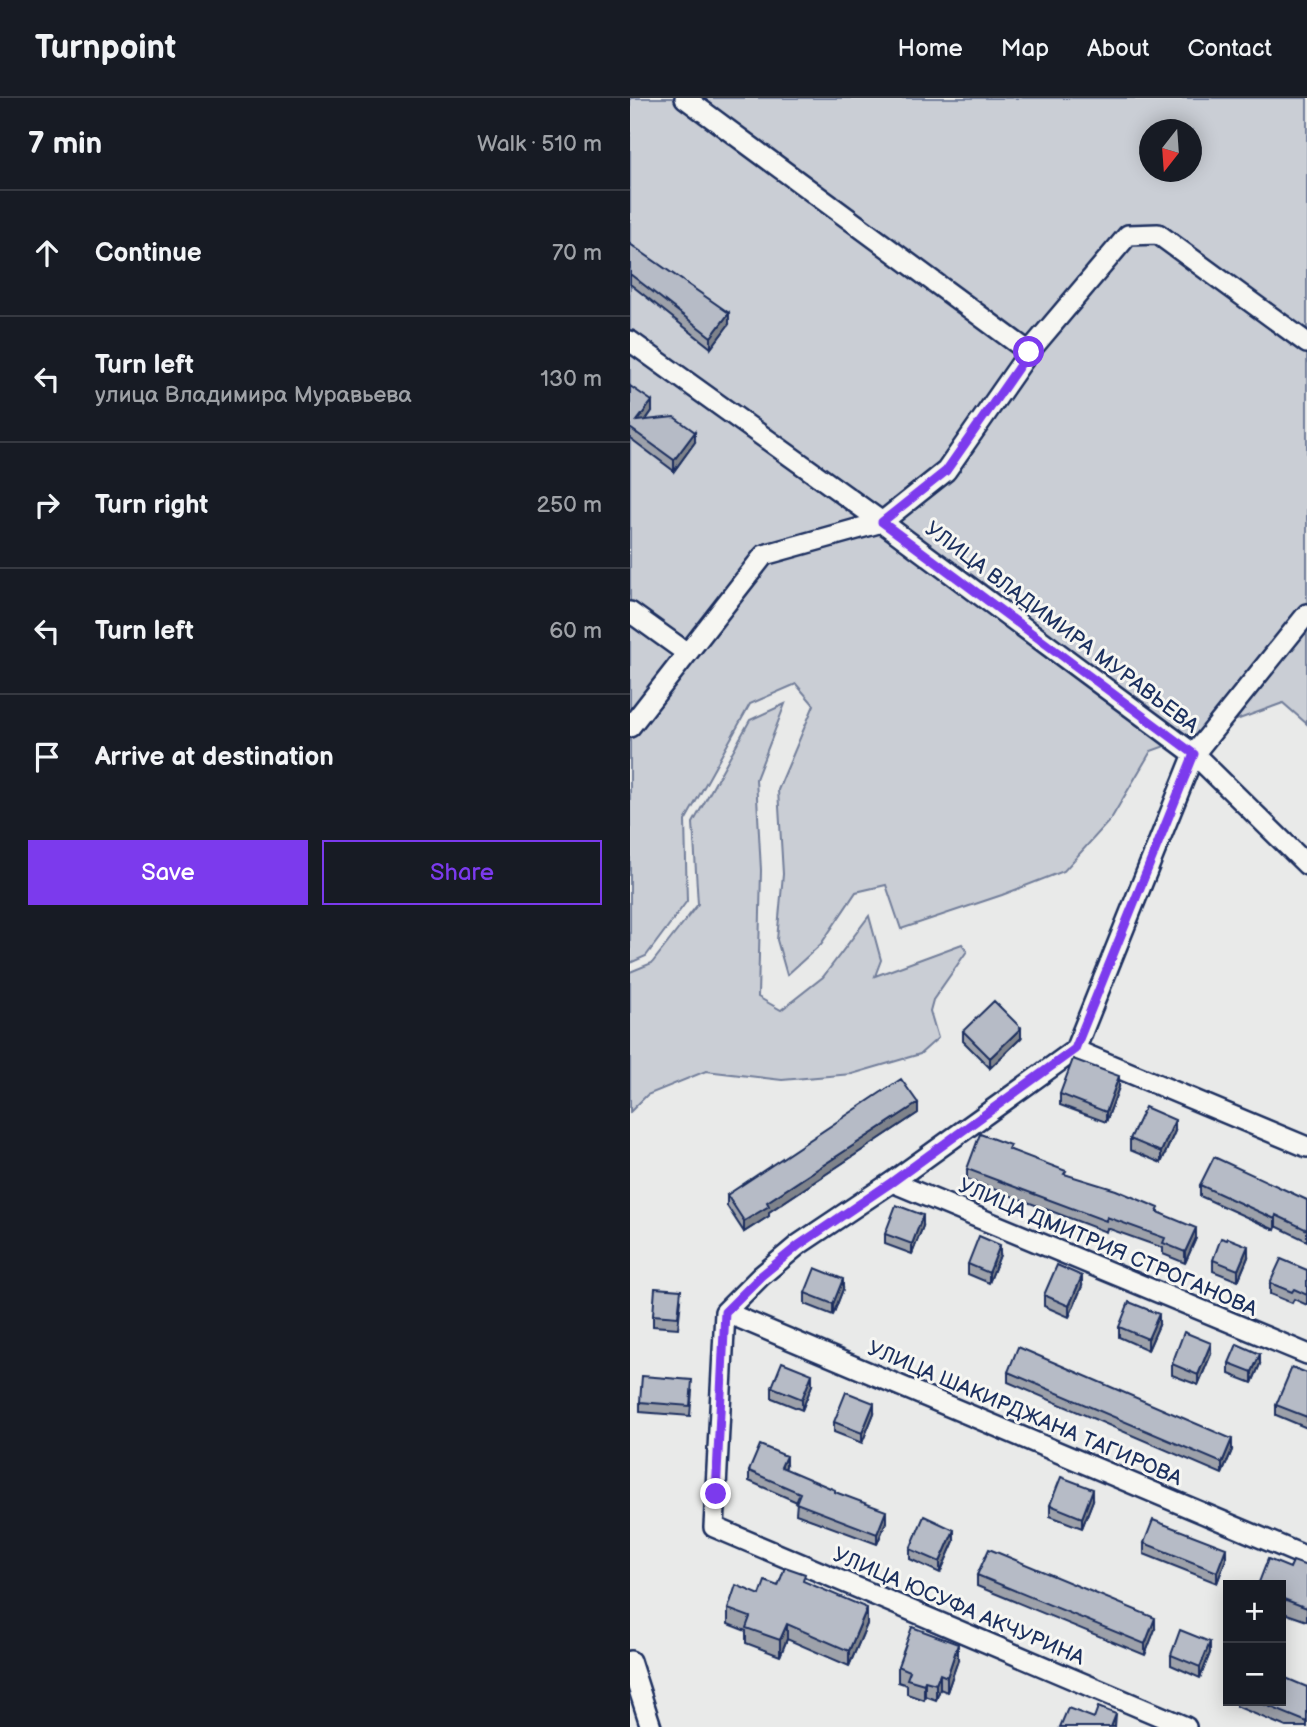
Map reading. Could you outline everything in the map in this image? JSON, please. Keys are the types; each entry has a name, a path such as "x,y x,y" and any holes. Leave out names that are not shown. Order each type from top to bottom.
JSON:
{"street":[{"path":"685,98 1029,352"},
{"path":"630,727 764,555 882,522 946,471 1029,352 1128,235 1158,234 1307,343"},
{"name":"УЛИЦА ВЛАДИМИРА МУРАВЬЕВА","path":"630,341 882,522 1194,754 1307,865"},
{"path":"630,611 687,653"},
{"path":"725,1312 761,1276 799,1245 892,1182 1075,1049 1194,754 1307,614"},
{"path":"1075,1049 1307,1147"},
{"name":"УЛИЦА ДМИТРИЯ СТРОГАНОВА","path":"892,1182 1307,1354"},
{"name":"УЛИЦА ЮСУФА АКЧУРИНА","path":"725,1312 714,1527 1186,1727"},
{"name":"УЛИЦА ШАКИРДЖАНА ТАГИРОВА","path":"725,1312 1307,1557"},
{"path":"630,1661 651,1727"}],"shaded area":[{"path":"630,98 1307,98 1307,724 1283,703 1151,751 1111,819 1064,871 1002,895 901,929 886,885 856,892 821,944 787,975 777,940 783,874 778,790 814,705 796,684 750,704 685,821 687,901 646,956 630,963"},
{"path":"785,704 756,779 761,870 758,997 781,1010 823,977 869,916 881,960 875,976 962,944 967,951 933,1000 930,1011 938,1038 920,1054 852,1074 782,1080 706,1071 647,1095 630,1112 630,972 652,963 698,904 693,823 750,720"}],"building":[{"path":"630,244 729,313 711,337 630,274"},
{"path":"630,386 652,401 637,421 674,417 695,432 674,460 630,428"},
{"path":"994,1001 1021,1028 990,1058 963,1031"},
{"path":"1073,1059 1119,1076 1106,1112 1060,1094"},
{"path":"901,1079 918,1103 767,1202 769,1206 744,1221 727,1195"},
{"path":"1145,1107 1175,1120 1161,1152 1130,1139"},
{"path":"980,1134 1010,1145 1008,1149 1066,1171 1064,1174 1116,1190 1159,1208 1157,1212 1196,1228 1185,1252 1163,1243 1165,1238 1107,1217 1106,1221 967,1169"},
{"path":"1214,1157 1307,1200 1307,1230 1276,1215 1275,1219 1200,1185"},
{"path":"896,1205 923,1215 912,1244 885,1234"},
{"path":"979,1236 1000,1245 989,1273 968,1264"},
{"path":"1221,1238 1248,1246 1238,1270 1213,1260"},
{"path":"1281,1259 1307,1270 1307,1295 1270,1283"},
{"path":"1057,1265 1082,1276 1069,1306 1044,1295"},
{"path":"815,1268 843,1279 833,1304 805,1293"},
{"path":"655,1288 681,1290 678,1317 653,1315"},
{"path":"1129,1302 1159,1314 1148,1339 1119,1327"},
{"path":"1184,1332 1211,1343 1198,1375 1172,1364"},
{"path":"1237,1344 1260,1354 1252,1372 1229,1363"},
{"path":"1018,1347 1232,1439 1222,1463 1008,1372"},
{"path":"782,1362 812,1374 802,1399 772,1387"},
{"path":"1292,1367 1307,1373 1307,1417 1276,1405"},
{"path":"642,1376 692,1380 690,1406 640,1402"},
{"path":"846,1392 874,1403 862,1433 834,1422"},
{"path":"760,1445 786,1456 781,1467 835,1492 886,1511 877,1534 796,1503 800,1493 749,1471"},
{"path":"1061,1477 1093,1489 1082,1518 1050,1505"},
{"path":"924,1516 954,1530 940,1562 910,1549"},
{"path":"1153,1520 1226,1548 1217,1572 1144,1543"},
{"path":"989,1549 1155,1618 1145,1644 977,1575"},
{"path":"1268,1559 1290,1568 1293,1561 1307,1566 1307,1608 1286,1600 1286,1580 1260,1580"},
{"path":"785,1567 805,1574 803,1581 867,1608 849,1651 787,1624 780,1640 746,1628 750,1617 728,1609 736,1585 760,1595 765,1581 778,1586"},
{"path":"912,1627 958,1644 947,1677 940,1674 936,1684 907,1679 910,1671 898,1666"},
{"path":"1180,1630 1210,1642 1200,1667 1171,1655"},
{"path":"1286,1678 1307,1687 1307,1722 1268,1706 1286,1706"},
{"path":"1098,1707 1116,1714 1111,1727 1060,1727 1068,1708 1094,1718"}],"route":[{"path":"716,1494 725,1312 761,1276 799,1245 892,1182 1075,1049 1194,754 882,522 946,471 1029,352"}]}
